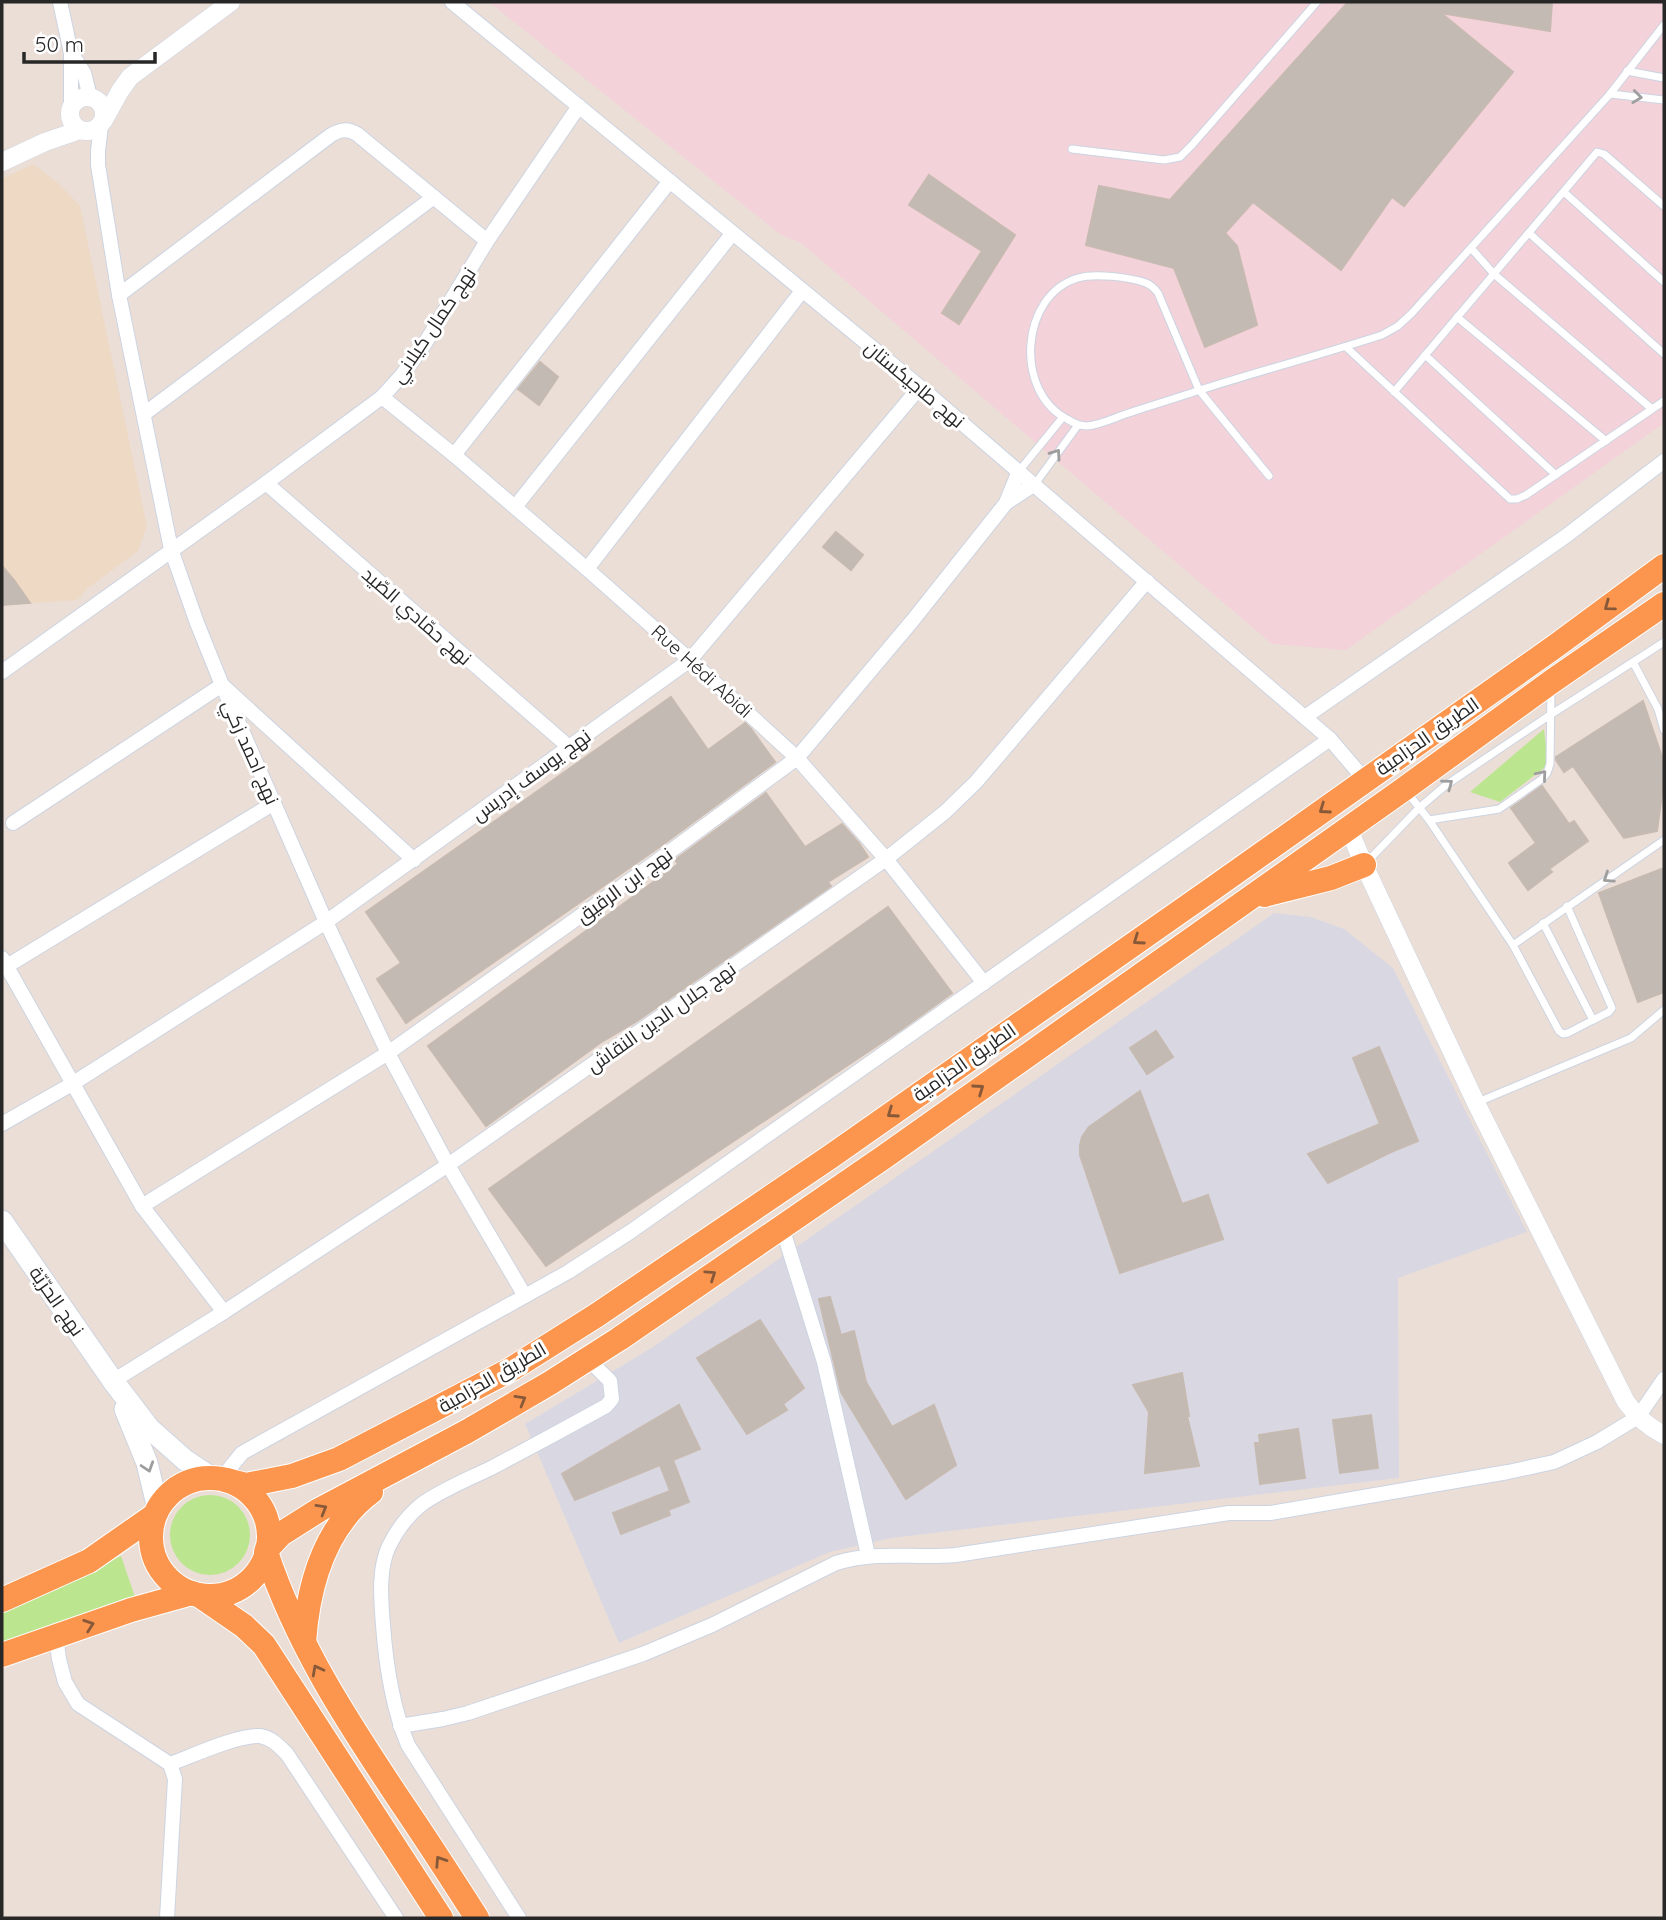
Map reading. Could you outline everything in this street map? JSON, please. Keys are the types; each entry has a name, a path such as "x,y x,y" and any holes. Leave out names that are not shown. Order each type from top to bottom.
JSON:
{"highway":[{"name":"الطريق الحزامية","path":"2,1600 89,1561 156,1512 167,1496 196,1479 220,1479 246,1485 281,1479 339,1460 510,1370 648,1281 830,1157 1664,566"},
{"name":"الطريق الحزامية","path":"2,1656 131,1611 196,1594 217,1596 233,1591 259,1569 267,1551 281,1534 319,1510 550,1383 620,1339 895,1149 1664,604"},
{"path":"1241,904 1280,890 1342,875 1364,865"},
{"path":"303,1643 306,1610 313,1580 339,1526 361,1499 415,1459"},
{"path":"220,1479 242,1488 255,1499 264,1514 268,1531 267,1551 282,1597 316,1668 346,1719 477,1918"},
{"path":"156,1512 151,1534 153,1553 162,1571 175,1585 196,1594 244,1626 264,1645 441,1918"}],"main road":[{"name":"نهج الحرّيّة","path":"4,1227 113,1381"},
{"path":"113,1381 161,1440 185,1460 220,1479"},
{"path":"113,1381 147,1463 156,1512"}],"street":[{"path":"60,2 71,53 70,111 72,123 81,131"},
{"path":"33,147 78,100 91,97 130,77 231,2"},
{"name":"نهج طاجيكستان","path":"452,2 1035,484 1330,739 1365,780"},
{"path":"71,53 85,73 91,97 104,108 103,122"},
{"path":"2,162 33,147 81,131 89,132 103,122 130,77"},
{"name":"نهج كمال كيلاني","path":"2,672 382,397 424,345 488,241 579,106"},
{"name":"نهج احمد زكي","path":"103,122 98,151 99,165 119,295 171,549 222,685 326,922 388,1053 447,1166 526,1296"},
{"path":"119,295 337,132 344,130 357,134 488,241"},
{"name":"نهج احمد زكي","path":"81,131 92,147 99,165"},
{"path":"454,455 670,181"},
{"path":"144,414 434,197"},
{"path":"515,507 733,234"},
{"path":"587,569 802,290"},
{"name":"نهج يوسف إدريس","path":"2,1124 72,1084 326,922 690,660 920,387"},
{"name":"Rue Hédi Abidi","path":"382,397 587,569 796,758 886,859 984,983"},
{"path":"1306,718 1566,536 1664,461"},
{"path":"1006,503 1019,471"},
{"name":"نهج حمّادي الصّيد","path":"266,483 569,747"},
{"name":"نهج ابن الرقيق","path":"142,1206 388,1053 639,875 796,758 914,620 1006,503 1035,484"},
{"name":"نهج جلال الدين النقاش","path":"113,1381 447,1166 886,859 945,813 976,782 1147,581"},
{"path":"13,823 222,685 414,860"},
{"path":"220,1479 242,1453 526,1296 630,1232 1330,739"},
{"path":"224,1312 142,1206 4,962 274,803"},
{"path":"1348,827 1476,1103 1626,1402 1638,1418 1664,1436"},
{"path":"782,1227 824,1362 868,1555"},
{"path":"519,1918 408,1745 400,1726 384,1639 382,1575 388,1548 401,1525 420,1506 606,1406 612,1399 610,1381 588,1359"},
{"path":"400,1726 468,1713 632,1658 712,1625 836,1563 868,1555 956,1555 1230,1513 1282,1511 1555,1462 1638,1418 1664,1379"},
{"path":"56,1636 65,1682 79,1704 170,1764 176,1779 167,1918"},
{"path":"170,1764 242,1738 260,1736 274,1741 287,1754 396,1918"}],"lane":[{"path":"1072,149 1164,160 1180,157 1317,2"},
{"path":"1269,477 1199,390 1158,293 1149,284 1099,275 1083,276 1066,281 1049,296 1038,315 1030,338 1031,364 1038,387 1052,409 1078,425 1087,426 1105,421 1199,390 1382,335 1398,326 1412,313 1610,94 1664,25"},
{"path":"1627,71 1664,78"},
{"path":"1610,94 1664,100"},
{"path":"1394,392 1599,152 1664,206"},
{"path":"1564,192 1664,282"},
{"path":"1528,233 1664,354"},
{"path":"1471,248 1494,274 1653,409"},
{"path":"1457,317 1606,441"},
{"path":"1346,347 1510,499 1526,495 1664,401"},
{"path":"1425,355 1556,475"},
{"path":"1019,471 1063,417"},
{"path":"1035,484 1078,425"},
{"path":"1364,865 1419,808 1446,785 1664,642"},
{"path":"1633,662 1661,708 1664,730"},
{"path":"1429,820 1499,809 1548,773 1551,682"},
{"path":"1404,789 1429,820 1513,945 1563,1034 1609,1012 1612,1008 1567,906"},
{"path":"1513,945 1664,840"},
{"path":"1543,923 1593,1020"},
{"path":"1476,1103 1631,1038 1664,1010"}],"shaded area":[{"path":"489,2 1664,2 1664,423 1346,650 1272,644 801,243 781,235"},
{"path":"33,164 58,183 80,206 147,526 138,551 88,588 77,600 2,605 2,179"},
{"path":"1274,913 1311,917 1344,929 1393,968 1527,1232 1398,1278 1399,1478 891,1538 830,1552 619,1643 525,1424 653,1347"}],"green space":[{"path":"1544,729 1548,765 1500,802 1470,792"},
{"path":"210,1495 225,1498 238,1507 247,1520 250,1535 247,1550 238,1563 225,1572 210,1575 195,1572 182,1563 173,1550 170,1535 173,1520 182,1507 195,1498"},
{"path":"121,1556 136,1600 2,1646 2,1610"}],"building":[{"path":"1348,2 1552,2 1550,31 1441,13 1513,72 1404,206 1392,197 1341,270 1253,202 1225,233 1237,246 1257,325 1205,347 1174,268 1086,245 1099,186 1170,200"},
{"path":"929,175 1015,235 959,324 942,313 982,251 909,205"},
{"path":"540,362 558,377 539,405 518,389"},
{"path":"836,532 863,555 851,570 823,547"},
{"path":"2,566 14,580 30,603 2,605"},
{"path":"671,697 708,750 745,723 775,762 658,848 406,1023 377,979 401,963 366,912"},
{"path":"1643,701 1664,763 1657,831 1624,838 1573,766 1564,772 1556,757"},
{"path":"1542,786 1569,824 1574,821 1588,841 1549,869 1552,872 1528,890 1509,863 1536,843 1511,808"},
{"path":"766,793 805,847 842,824 868,857 828,882 831,886 637,1021 600,1043 486,1126 428,1046 678,864 675,860"},
{"path":"1664,868 1664,992 1638,1002 1599,893"},
{"path":"888,907 952,993 546,1266 489,1189"},
{"path":"1156,1031 1173,1057 1147,1074 1130,1048"},
{"path":"1379,1047 1418,1141 1328,1183 1308,1154 1380,1124 1353,1058"},
{"path":"1140,1091 1182,1204 1208,1195 1223,1239 1120,1273 1080,1155 1080,1145 1089,1127"},
{"path":"830,1297 841,1335 854,1331 866,1382 892,1427 934,1405 956,1465 906,1499 841,1392 819,1299"},
{"path":"760,1320 804,1388 783,1404 787,1410 747,1434 697,1358"},
{"path":"1182,1373 1187,1416 1199,1466 1145,1473 1149,1412 1133,1385"},
{"path":"679,1405 700,1449 673,1460 689,1502 668,1510 670,1515 621,1534 613,1513 670,1491 660,1465 575,1500 562,1474"},
{"path":"1371,1415 1378,1468 1340,1473 1333,1420"},
{"path":"1298,1429 1305,1478 1260,1484 1255,1443 1260,1443 1259,1435"}]}
